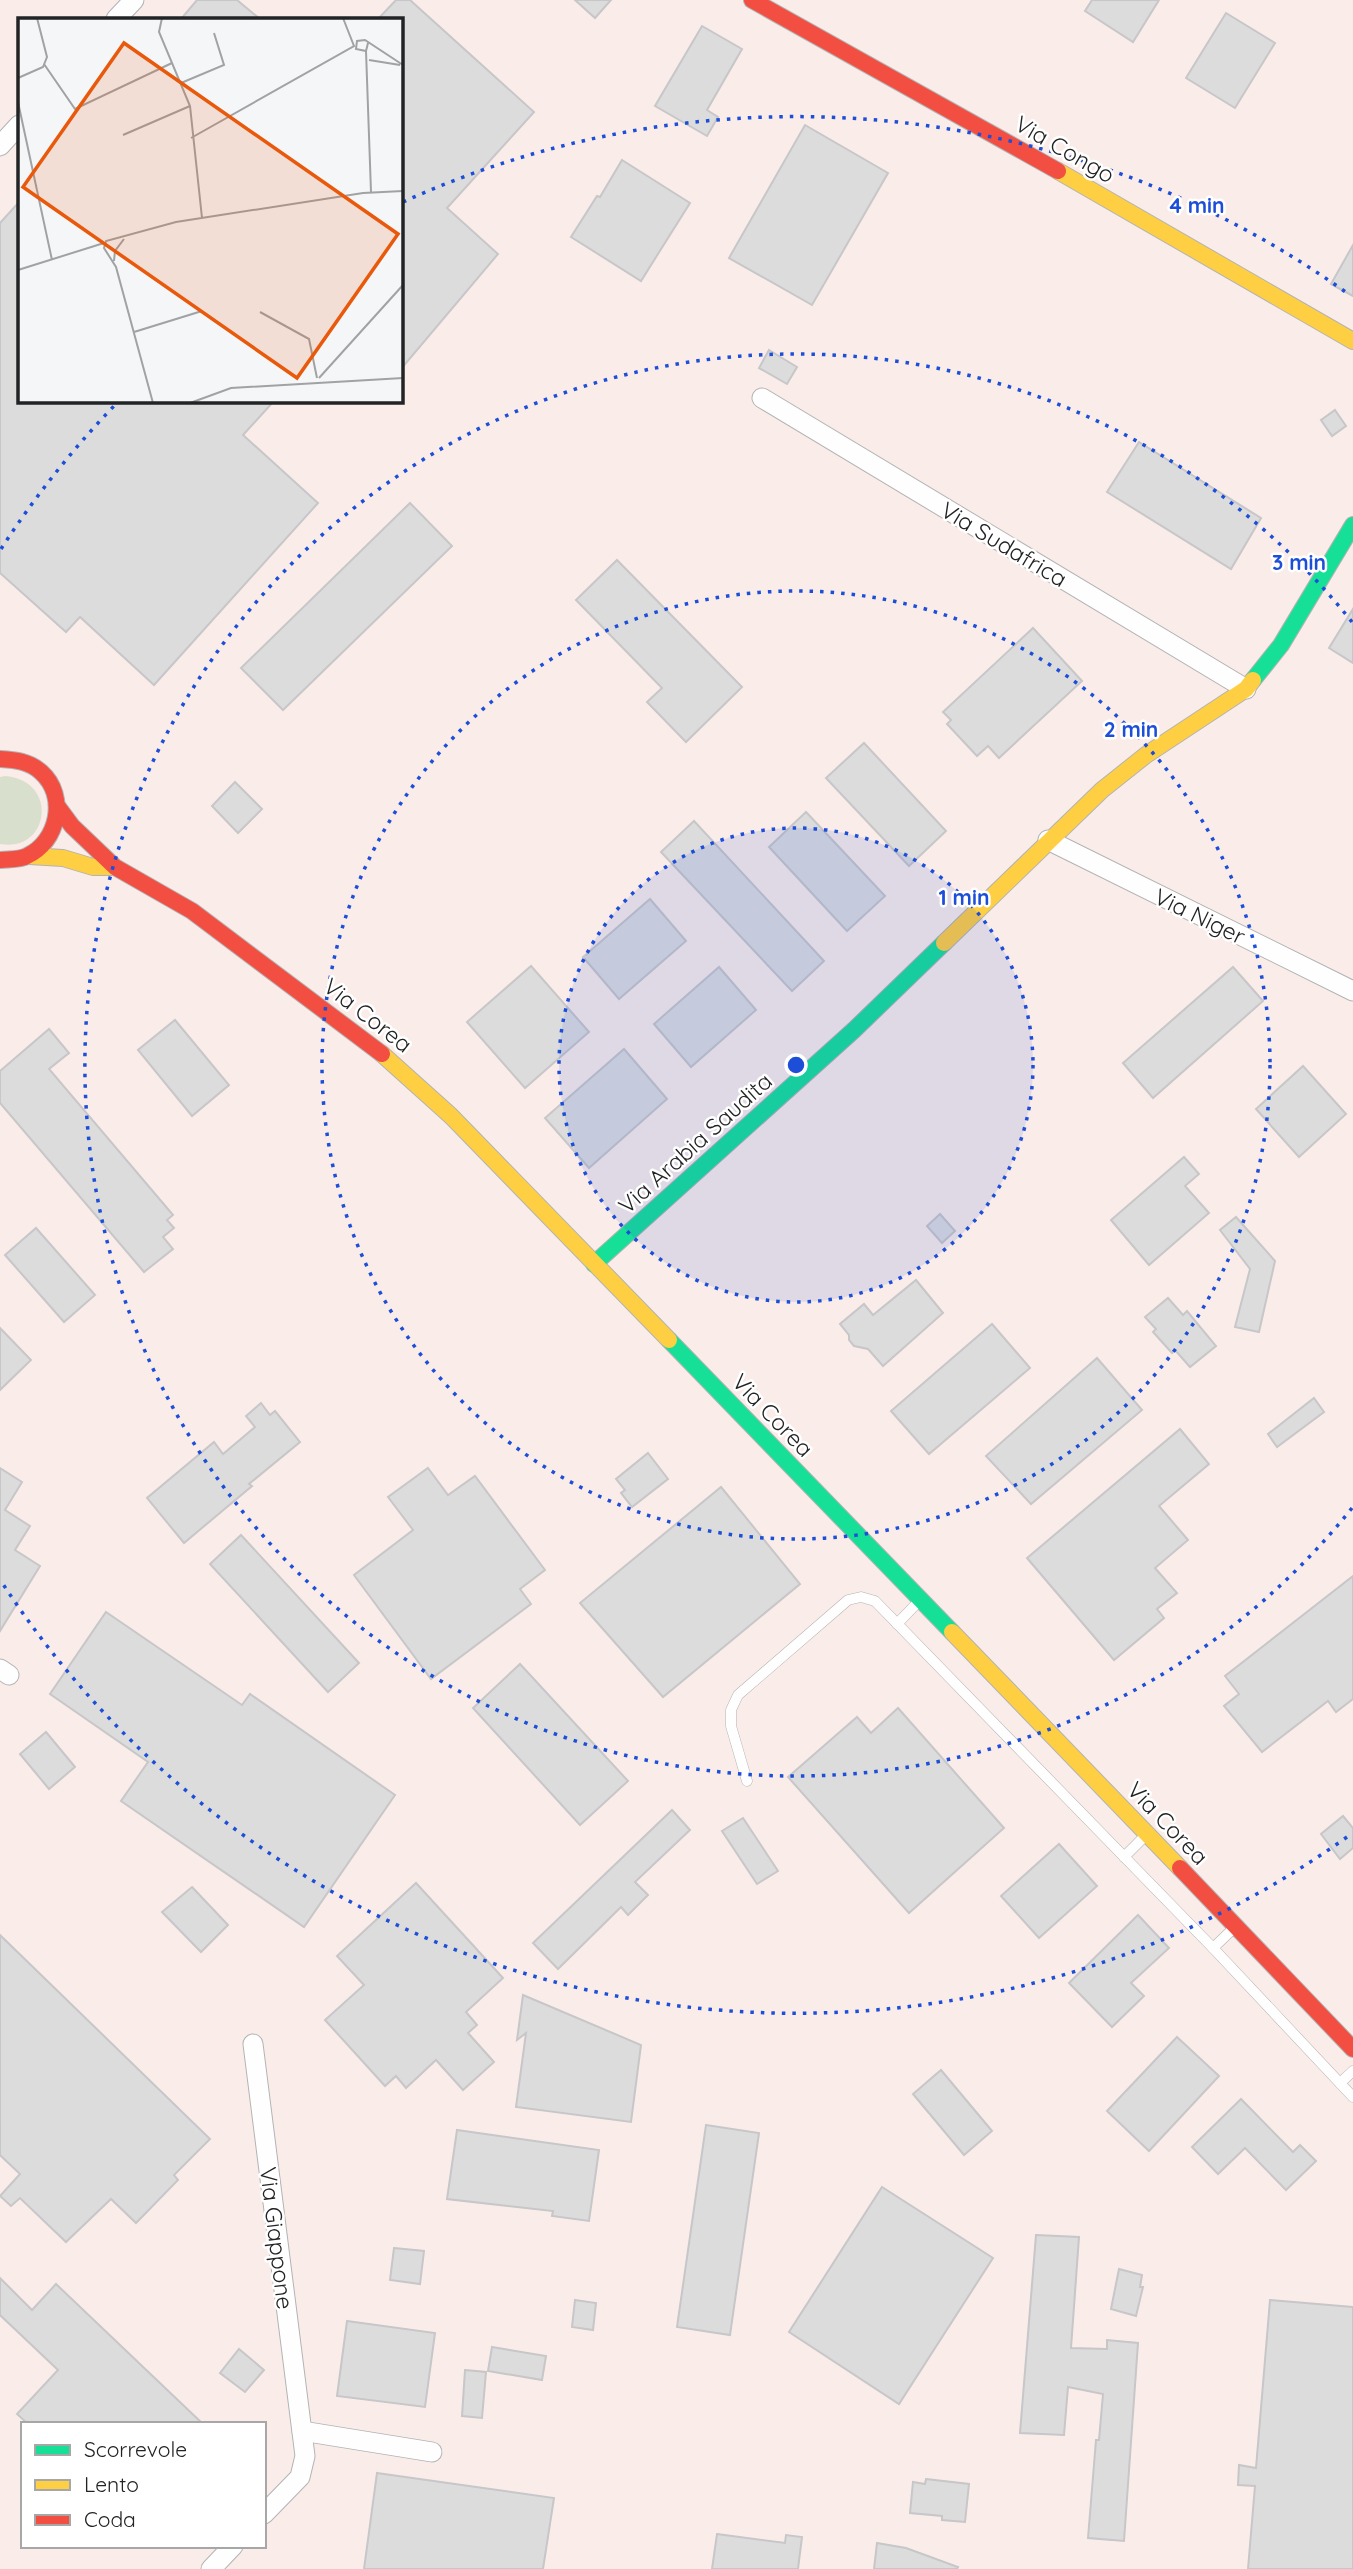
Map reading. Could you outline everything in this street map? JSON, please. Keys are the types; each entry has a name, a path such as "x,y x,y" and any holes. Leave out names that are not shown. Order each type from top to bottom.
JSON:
{"street":[{"path":"117,18 134,0"},
{"name":"Via Congo","path":"752,0 940,103 1353,341"},
{"path":"0,146 18,126"},
{"name":"Via Sudafrica","path":"762,398 1245,689"},
{"name":"Via Arabia Saudita","path":"594,1264 854,1030 1102,790 1146,755 1245,689 1281,645 1351,533"},
{"path":"1,758 20,760 37,768 53,787 58,807 72,827 116,867"},
{"path":"29,856 39,850 52,834 58,807"},
{"name":"Via Niger","path":"1048,840 1353,991"},
{"path":"1,861 29,856 63,858 93,867 116,867"},
{"name":"Via Corea","path":"116,867 192,911 297,988 402,1070 451,1116 1353,2049"},
{"name":"Via Giappone","path":"253,2044 305,2456 300,2477 266,2512"},
{"path":"302,2431 432,2452"},
{"path":"211,2569 231,2548"}],"lane":[{"path":"747,1780 731,1726 731,1710 738,1695 848,1600 861,1597 875,1601 1213,1948 1353,2097"},
{"path":"897,1624 921,1600"},
{"path":"1124,1857 1148,1834"},
{"path":"1213,1948 1236,1926"},
{"path":"1340,2083 1353,2071"}],"shaded area":[{"path":"0,0 1353,0 1353,2569 0,2569"}],"green space":[{"path":"0,777 23,781 34,790 41,802 42,815 38,828 29,838 17,844 0,844"}],"building":[{"path":"197,0 237,0 259,18 182,18"},
{"path":"396,0 410,0 534,112 447,208 498,254 402,368 402,18 379,18"},
{"path":"575,0 611,0 595,18"},
{"path":"1092,0 1159,0 1133,42 1085,11"},
{"path":"1226,13 1275,43 1235,108 1186,78"},
{"path":"702,26 742,49 707,110 718,117 707,136 655,106"},
{"path":"805,125 888,173 812,305 729,258"},
{"path":"622,160 690,203 641,281 571,237"},
{"path":"18,203 18,402 273,402 243,435 318,503 154,685 80,617 66,632 0,573 0,223"},
{"path":"1353,245 1353,296 1331,284"},
{"path":"769,350 797,367 787,384 759,368"},
{"path":"1335,410 1346,426 1332,436 1321,420"},
{"path":"1139,442 1261,518 1231,569 1107,492"},
{"path":"410,503 452,546 283,710 241,668"},
{"path":"617,560 742,687 686,742 647,702 662,688 576,600"},
{"path":"1353,609 1353,663 1329,648"},
{"path":"1033,628 1082,681 999,758 988,746 977,756 947,724 951,720 943,712"},
{"path":"864,743 946,831 909,866 826,778"},
{"path":"235,782 262,809 238,833 212,806"},
{"path":"806,812 885,896 847,931 769,847"},
{"path":"694,821 824,961 792,991 661,852"},
{"path":"650,899 686,941 619,999 583,957"},
{"path":"531,966 589,1032 525,1088 467,1022"},
{"path":"719,967 756,1010 691,1067 654,1024"},
{"path":"1233,967 1263,1001 1153,1098 1123,1063"},
{"path":"175,1020 229,1085 192,1116 138,1050"},
{"path":"49,1029 69,1053 49,1069 173,1215 167,1220 174,1228 163,1237 173,1249 144,1272 0,1103 0,1071"},
{"path":"624,1049 667,1099 589,1168 545,1118"},
{"path":"1303,1066 1346,1114 1299,1157 1256,1109"},
{"path":"1184,1157 1199,1174 1185,1186 1209,1213 1149,1265 1111,1220"},
{"path":"940,1214 955,1231 942,1243 927,1226"},
{"path":"1236,1217 1275,1261 1259,1332 1235,1327 1250,1269 1220,1230"},
{"path":"36,1228 95,1295 64,1322 5,1255"},
{"path":"916,1280 943,1313 883,1366 868,1349 854,1346 840,1324 864,1304 873,1315"},
{"path":"1168,1298 1183,1315 1187,1311 1216,1346 1190,1367 1175,1350 1172,1353 1153,1332 1156,1329 1145,1317"},
{"path":"992,1324 1030,1368 929,1454 891,1411"},
{"path":"0,1328 31,1360 0,1390"},
{"path":"1097,1358 1142,1410 1031,1504 986,1456"},
{"path":"1314,1398 1324,1412 1277,1447 1268,1434"},
{"path":"261,1403 270,1415 275,1411 300,1442 184,1543 147,1498 214,1442 223,1454 255,1427 246,1416"},
{"path":"1180,1429 1209,1464 1159,1506 1188,1540 1155,1568 1177,1593 1157,1609 1164,1618 1114,1660 1027,1558"},
{"path":"648,1453 668,1479 632,1507 621,1493 625,1490 616,1479"},
{"path":"0,1468 22,1482 5,1510 30,1526 15,1550 40,1566 0,1631"},
{"path":"428,1468 448,1495 475,1476 545,1570 520,1589 531,1604 431,1679 354,1575 413,1530 388,1497"},
{"path":"721,1487 800,1584 663,1697 580,1603"},
{"path":"241,1535 359,1663 328,1692 210,1564"},
{"path":"1353,1576 1353,1699 1336,1712 1328,1701 1262,1752 1224,1706 1239,1694 1225,1676"},
{"path":"106,1612 242,1705 250,1694 395,1795 304,1927 121,1801 148,1762 50,1694"},
{"path":"520,1664 628,1781 580,1825 473,1708"},
{"path":"898,1708 1004,1828 909,1913 788,1777 857,1717 871,1733"},
{"path":"46,1732 75,1767 49,1789 20,1754"},
{"path":"672,1810 690,1830 635,1882 648,1895 628,1915 621,1907 558,1969 533,1943"},
{"path":"1343,1816 1353,1828 1353,1848 1340,1859 1321,1834"},
{"path":"743,1818 778,1871 757,1884 722,1831"},
{"path":"1059,1844 1097,1886 1039,1938 1001,1896"},
{"path":"416,1883 503,1978 466,2012 477,2025 468,2033 494,2062 463,2090 436,2060 406,2088 396,2076 385,2086 325,2020 364,1985 337,1956"},
{"path":"192,1887 228,1925 201,1952 162,1912"},
{"path":"1138,1915 1169,1948 1131,1983 1144,1996 1112,2027 1069,1983"},
{"path":"0,1935 210,2139 174,2175 178,2180 136,2223 111,2199 66,2242 20,2198 11,2206 0,2196 20,2174 0,2155"},
{"path":"523,1995 641,2045 631,2122 516,2107 526,2033 517,2040"},
{"path":"1177,2037 1219,2076 1149,2151 1107,2111"},
{"path":"941,2070 992,2131 964,2155 913,2094"},
{"path":"1241,2099 1293,2152 1300,2145 1316,2161 1286,2190 1245,2148 1218,2174 1192,2147"},
{"path":"706,2125 759,2133 730,2335 677,2327"},
{"path":"457,2130 599,2150 589,2221 552,2216 553,2211 447,2199"},
{"path":"882,2187 993,2258 899,2404 789,2332"},
{"path":"1036,2235 1079,2237 1071,2348 1107,2349 1107,2340 1138,2343 1124,2541 1088,2538 1096,2440 1099,2440 1103,2394 1068,2387 1064,2435 1020,2433"},
{"path":"394,2248 424,2251 420,2284 390,2280"},
{"path":"1119,2269 1142,2275 1140,2287 1143,2287 1136,2316 1111,2309"},
{"path":"0,2278 32,2310 56,2284 201,2422 26,2422 17,2414 58,2370 0,2315"},
{"path":"575,2300 596,2303 593,2330 572,2327"},
{"path":"1270,2300 1353,2307 1353,2569 1248,2569 1255,2486 1238,2485 1239,2465 1256,2468"},
{"path":"347,2321 435,2333 425,2407 337,2396"},
{"path":"492,2347 546,2356 542,2380 488,2371"},
{"path":"239,2349 264,2370 245,2392 220,2373"},
{"path":"465,2370 486,2372 482,2418 462,2416"},
{"path":"377,2473 554,2498 543,2569 364,2569"},
{"path":"926,2479 969,2484 965,2522 942,2520 942,2516 910,2513 913,2482 925,2484"},
{"path":"717,2534 785,2543 786,2535 802,2537 798,2569 712,2569"},
{"path":"877,2543 906,2548 958,2567 874,2569"}],"traffic: fast":[{"path":"1253,680 1281,645 1353,525"},
{"path":"594,1264 854,1030 944,943"},
{"path":"669,1340 952,1632"}],"traffic: slow":[{"path":"1058,171 1353,341"},
{"path":"944,943 1102,790 1146,755 1246,689 1253,680"},
{"path":"29,856 63,858 93,867 115,867"},
{"path":"382,1054 451,1116 669,1340"},
{"path":"952,1632 1180,1868"}],"traffic: jam":[{"path":"752,0 1058,171"},
{"path":"0,759 27,763 41,772 55,793 57,805 52,830 38,849 21,858 0,860"},
{"path":"58,807 72,826 115,867 192,911 382,1054"},
{"path":"1180,1868 1353,2049"}]}
